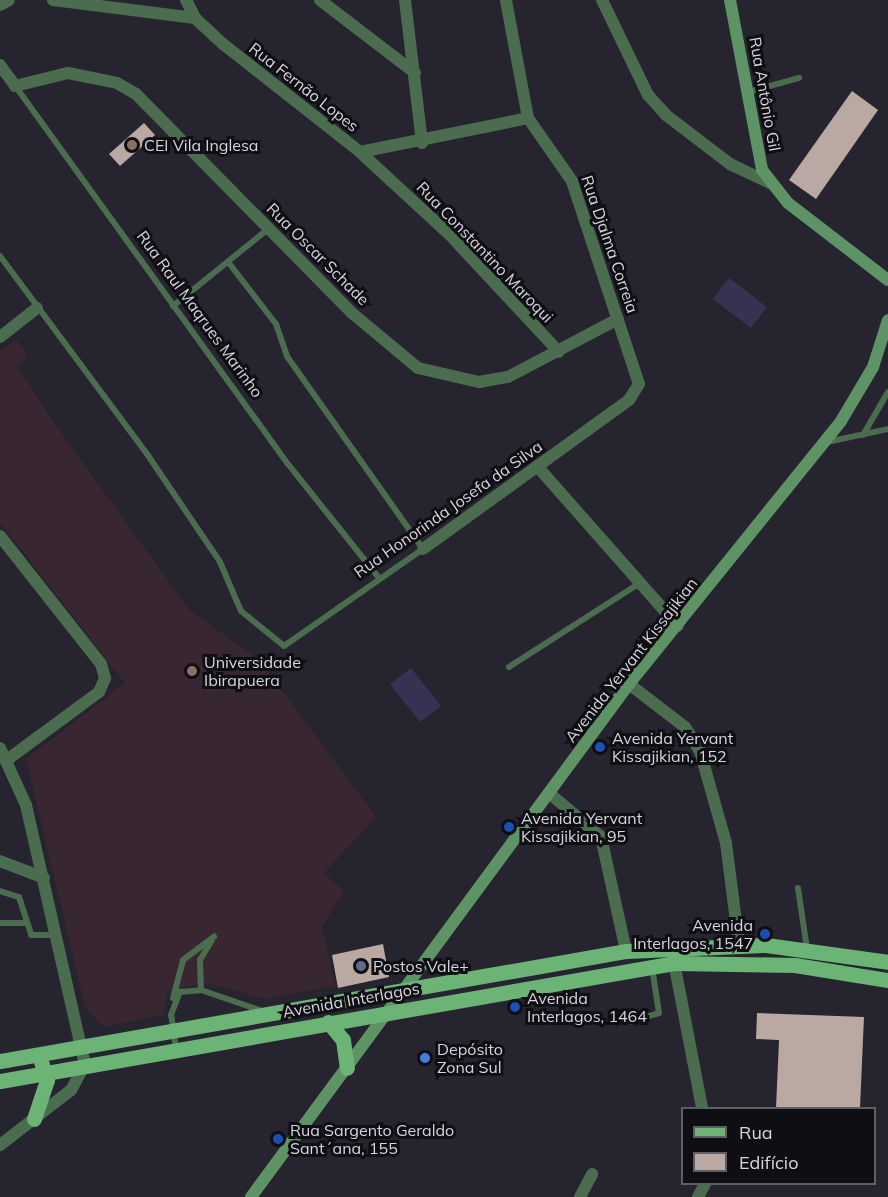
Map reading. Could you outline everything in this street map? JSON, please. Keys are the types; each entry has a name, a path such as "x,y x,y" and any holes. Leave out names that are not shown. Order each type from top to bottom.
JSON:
{"main road":[{"name":"Rua Antônio Gil","path":"730,0 748,92 756,151 770,183 888,280"},
{"name":"Avenida Yervant Kissajikian","path":"251,1197 347,1068 384,1013 629,684 824,443 873,367 888,320"},
{"name":"Avenida Interlagos","path":"0,1061 626,951 670,946 739,945 888,962"},
{"name":"Avenida Interlagos","path":"0,1081 45,1071 674,963 795,964 888,980"},
{"path":"328,1022 343,1040 347,1068"},
{"path":"30,1056 45,1071 46,1088 34,1119"}],"street":[{"path":"0,5 9,0"},
{"path":"53,0 195,18"},
{"name":"Rua Fernão Lopes","path":"186,0 195,18 360,152 422,143 528,118"},
{"path":"320,0 415,73"},
{"path":"405,0 422,143"},
{"name":"Rua Djalma Correia","path":"506,0 528,118 572,181 639,376 629,400"},
{"path":"602,0 648,95 666,116 730,164 770,183"},
{"name":"Rua Raul Maqrues Marinho","path":"0,65 15,86"},
{"name":"Rua Oscar Schade","path":"15,86 68,73 117,83 150,107 268,229 390,348 418,368 479,382 508,377 618,319"},
{"name":"Rua Constantino Maroqui","path":"360,152 449,234 559,352"},
{"path":"0,337 37,308"},
{"name":"Rua Honorinda Josefa da Silva","path":"423,549 629,400"},
{"path":"537,466 678,626"},
{"path":"0,536 101,664 105,678 99,692 4,754 44,878 85,1064 71,1090 0,1145"},
{"path":"629,684 685,727 700,751 726,843 739,945"},
{"path":"549,793 601,837 626,951"},
{"path":"0,861 44,878"},
{"path":"670,946 702,1107"},
{"path":"580,1197 592,1174"}],"lane":[{"path":"748,92 799,78"},
{"name":"Rua Raul Maqrues Marinho","path":"15,86 173,306 379,578"},
{"path":"173,306 268,229"},
{"path":"0,256 37,308"},
{"path":"228,262 276,324 287,356 423,549"},
{"name":"Rua Honorinda Josefa da Silva","path":"37,308 202,534 241,611 278,644 288,645 379,578 423,549"},
{"path":"863,435 888,392"},
{"path":"824,443 888,429"},
{"path":"509,667 640,583"},
{"path":"798,888 807,951"},
{"path":"0,891 19,897 27,923 35,937 57,934"},
{"path":"0,923 27,923"},
{"path":"176,1049 172,1029 174,998 183,960 214,937 200,960 201,990"},
{"path":"631,1022 659,1013 652,967"},
{"path":"174,998 187,989 201,990 265,1013"}],"shaded area":[{"path":"729,278 767,307 751,328 713,299"},
{"name":"Universidade Ibirapuera","path":"16,339 28,357 17,365 47,413 190,611 259,659 376,817 324,873 344,891 322,927 335,986 265,999 208,983 167,991 163,1015 104,1027 85,1007 26,759 125,683 0,522 0,351"},
{"path":"411,668 441,706 420,722 390,684"}],"building":[{"path":"852,91 878,110 816,199 789,180"},
{"name":"CEI Vila Inglesa","path":"144,123 155,135 120,166 109,154"},
{"name":"Postos Vale+","path":"383,944 389,977 338,988 332,955"},
{"path":"757,1013 864,1017 860,1107 776,1107 779,1040 756,1039"}],"place":[{"name":"CEI Vila Inglesa","path":"132,145"},
{"name":"Universidade Ibirapuera","path":"192,671"},
{"name":"Avenida Yervant Kissajikian, 152","path":"600,747"},
{"name":"Avenida Yervant Kissajikian, 95","path":"509,827"},
{"name":"Avenida Interlagos, 1547","path":"765,934"},
{"name":"Postos Vale+","path":"361,966"},
{"name":"Avenida Interlagos, 1464","path":"515,1007"},
{"name":"Depósito Zona Sul","path":"425,1058"},
{"name":"Rua Sargento Geraldo Sant´ana, 155","path":"278,1139"}]}
